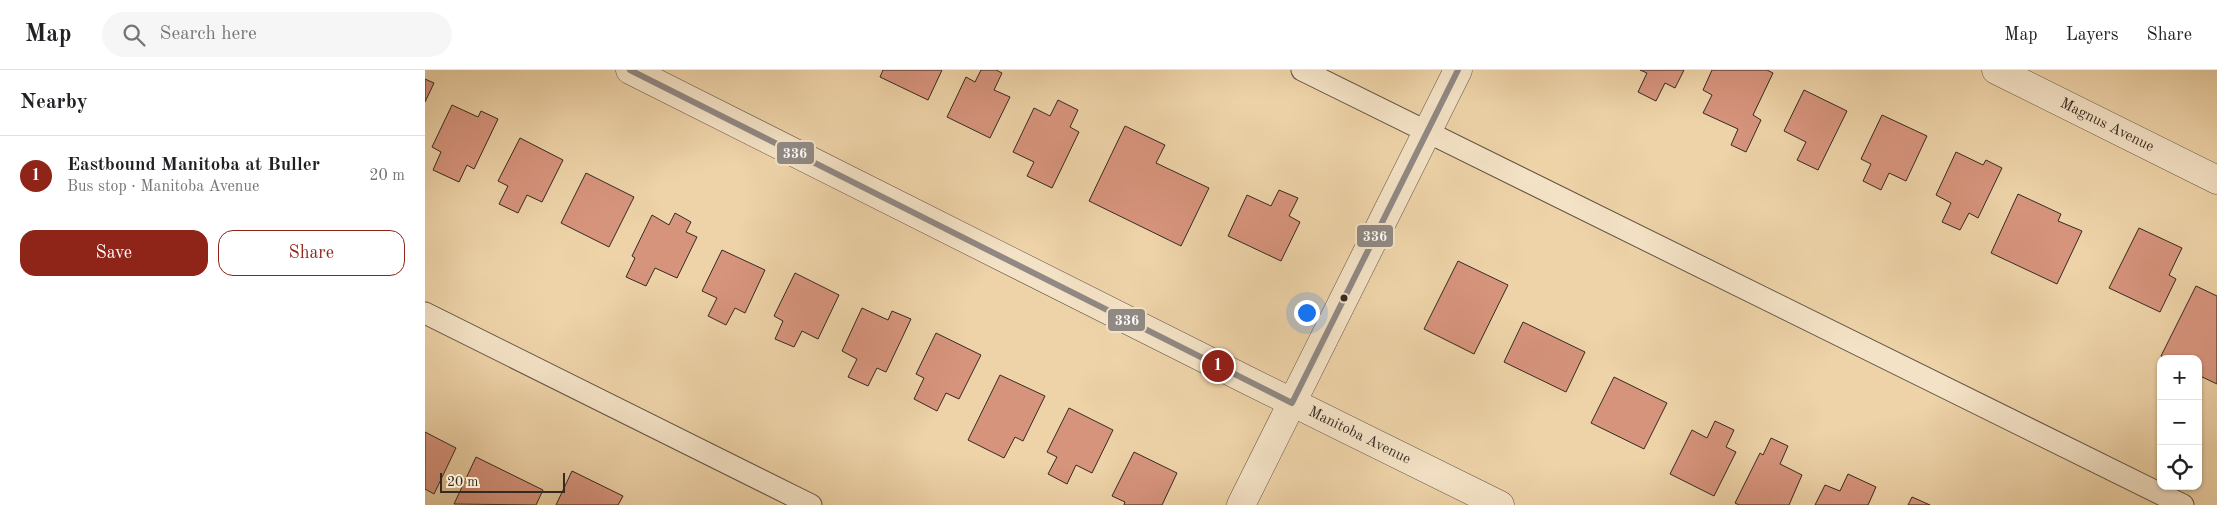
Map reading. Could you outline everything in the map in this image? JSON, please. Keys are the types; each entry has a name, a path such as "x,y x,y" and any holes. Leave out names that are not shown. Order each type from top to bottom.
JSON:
{"street":[{"name":"Manitoba Avenue","path":"630,70 1499,505"},
{"path":"1241,505 1458,70"},
{"name":"Magnus Avenue","path":"1996,70 2217,180"}],"lane":[{"path":"1302,70 2183,505"},
{"path":"425,313 811,505"}],"building":[{"path":"883,70 942,70 928,100 880,77"},
{"path":"981,70 996,70 1002,73 994,90 1010,97 990,138 947,117 966,77 975,82"},
{"path":"1640,70 1684,70 1675,88 1665,83 1656,101 1638,92 1647,73"},
{"path":"1712,70 1767,70 1773,73 1753,115 1761,120 1746,152 1731,145 1738,129 1703,113 1712,95 1703,90"},
{"path":"425,79 434,83 425,102"},
{"path":"1804,90 1847,111 1818,170 1797,160 1806,142 1784,131"},
{"path":"1058,100 1078,110 1070,127 1079,132 1052,188 1027,176 1034,162 1013,152 1034,108 1050,116"},
{"path":"452,105 478,117 481,111 498,119 474,169 467,165 459,182 433,170 441,152 432,147"},
{"path":"1882,115 1927,136 1906,181 1889,173 1881,190 1863,181 1871,164 1861,159"},
{"path":"1125,126 1165,145 1156,163 1209,188 1181,246 1089,201"},
{"path":"520,138 563,160 542,202 527,195 518,213 499,204 508,186 498,181"},
{"path":"1956,152 1983,165 1986,160 2002,168 1978,218 1969,213 1960,230 1942,222 1951,203 1936,195"},
{"path":"586,173 634,197 609,247 561,223"},
{"path":"1279,190 1298,198 1289,216 1300,222 1281,261 1228,236 1247,195 1271,206"},
{"path":"2018,194 2061,214 2058,221 2082,231 2057,284 1991,253"},
{"path":"675,213 691,222 686,232 697,237 677,278 655,268 646,286 626,277 635,258 632,256 652,215 669,225"},
{"path":"2139,228 2182,248 2169,275 2176,279 2160,312 2109,288"},
{"path":"722,250 765,270 745,313 735,308 726,325 708,316 717,298 702,291"},
{"path":"1458,261 1508,285 1474,354 1424,329"},
{"path":"795,273 839,295 818,339 802,331 794,347 775,339 783,321 774,316"},
{"path":"2196,286 2217,296 2217,384 2202,377 2202,355 2162,355"},
{"path":"862,308 888,320 892,311 911,319 886,372 877,368 868,386 848,377 857,359 842,351"},
{"path":"1523,322 1585,352 1566,392 1504,362"},
{"path":"936,333 981,355 959,399 946,393 937,411 914,399 924,378 916,374"},
{"path":"1000,375 1045,396 1023,441 1015,437 1004,458 968,440"},
{"path":"1614,377 1667,403 1644,449 1591,423"},
{"path":"1069,408 1113,430 1092,473 1076,465 1067,484 1048,474 1057,457 1047,452"},
{"path":"1715,421 1734,430 1726,447 1736,452 1714,496 1670,474 1692,430 1707,438"},
{"path":"425,432 456,448 434,494 425,489"},
{"path":"1771,438 1788,446 1780,464 1802,475 1789,505 1739,505 1735,503 1760,453 1763,455"},
{"path":"1134,452 1177,473 1162,505 1124,505 1125,502 1112,496"},
{"path":"476,457 543,490 536,505 454,504"},
{"path":"572,471 623,496 618,505 556,505"},
{"path":"1848,474 1876,487 1868,505 1815,505 1825,485 1840,491"},
{"path":"1912,497 1930,505 1908,505"}],"transit line":[{"name":"336","path":"630,70 1292,403"},
{"name":"336","path":"1292,403 1458,70"}],"place":[{"name":"Eastbound Manitoba at Buller","path":"1218,366"}]}
